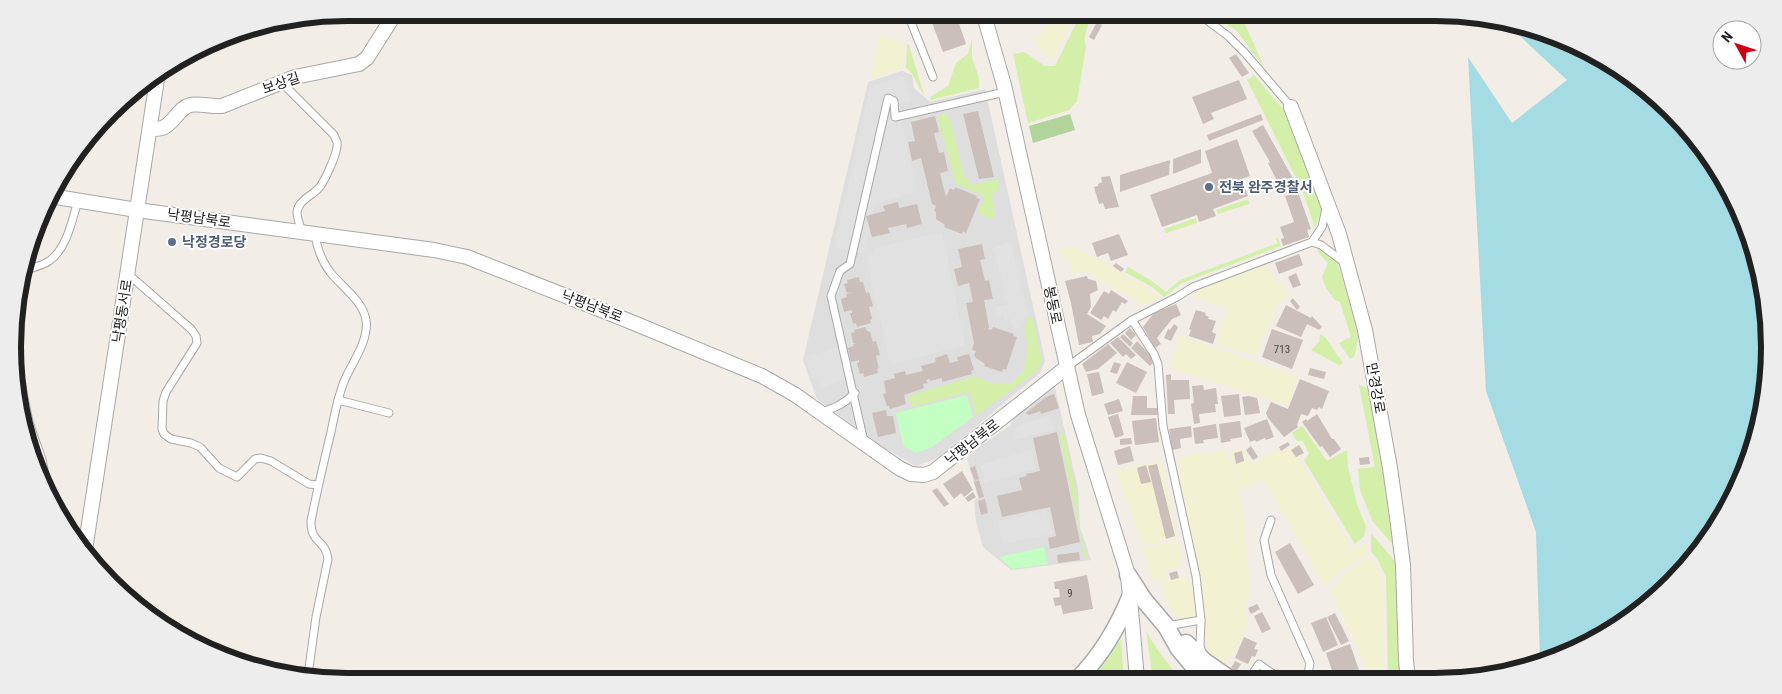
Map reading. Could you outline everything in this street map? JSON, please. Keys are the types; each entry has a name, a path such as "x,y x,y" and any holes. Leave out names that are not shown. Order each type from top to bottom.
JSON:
{"street":[{"name":"보상길","path":"150,129 163,128 185,107 191,104 212,107 222,106 295,77 359,64 367,58 390,21"},
{"name":"봉동로","path":"985,21 1005,92 1078,415 1128,575 1137,673"},
{"name":"낙평동서로","path":"86,542 157,83"},
{"name":"만경강로","path":"1290,107 1328,203 1365,330 1390,468 1402,562 1407,673"},
{"name":"낙평남북로","path":"58,197 137,210 434,250 468,257 762,376 780,385 898,468 911,474 924,475 934,472 1066,367"},
{"path":"1128,575 1144,600 1166,626 1204,660 1222,673"},
{"name":"봉동로","path":"1131,595 1141,613 1145,673"},
{"path":"1083,673 1106,647 1131,595"},
{"path":"1166,626 1179,649 1201,673"}],"lane":[{"path":"910,21 932,77"},
{"path":"1208,21 1228,36 1245,53 1290,107"},
{"path":"280,82 334,135 337,143 324,181 301,204 297,212 322,261 357,302 366,320 366,331 362,344 342,384 311,521 311,531 314,538 327,550 328,559 316,617 309,670"},
{"path":"865,445 831,296 840,272 850,264 888,98 894,100 895,117 1005,92"},
{"path":"31,268 49,261 59,250 67,235 78,201"},
{"path":"1066,367 1132,320 1193,287 1312,242 1322,227 1328,203"},
{"path":"1312,242 1321,245 1347,264"},
{"path":"128,274 191,329 198,343 174,377 162,401 162,429 164,434 171,439 200,447 219,468 237,477 254,459 261,458 271,461 309,484 318,485"},
{"path":"1132,320 1154,354 1158,364 1165,434 1196,576 1202,620 1200,646 1204,660"},
{"path":"820,412 837,408 844,404 854,393"},
{"path":"338,400 389,413"},
{"path":"1271,520 1264,540 1271,575 1310,663 1308,673"},
{"path":"1166,626 1202,620"},
{"path":"1253,673 1258,664 1271,673"}],"shaded area":[{"path":"902,71 912,75 914,88 930,102 985,89 1045,360 1041,372 940,457 916,466 884,448 817,399 803,360 868,82"},
{"path":"904,76 911,101 899,104 899,109 916,188 913,193 876,204 864,253 834,248 870,86"},
{"path":"942,232 965,345 890,365 866,256 874,254 874,248"},
{"path":"1010,242 1029,315 1024,317 1022,326 1013,329 1010,318 1004,320 1003,314 998,315 996,307 1008,304 993,248"},
{"path":"838,347 848,379 819,388 816,378 812,379 805,357"},
{"path":"1055,388 1078,489 1080,527 1091,560 1011,570 983,547 976,522 974,501 978,498 967,458 975,450 1011,425 1013,419 1047,392"},
{"path":"1050,416 1054,430 1015,440 1013,430 1022,424"},
{"path":"1031,450 1035,469 984,483 980,465"},
{"path":"1046,510 1052,534 1003,544 998,521"}],"green space":[{"path":"1051,21 1071,21 1053,61 1034,43"},
{"path":"1077,21 1090,21 1085,34 1086,47 1077,101 1069,110 1028,123 1013,54 1024,52 1045,66 1055,66"},
{"path":"1222,21 1244,21 1265,69 1236,30"},
{"path":"879,34 906,44 903,68 870,79"},
{"path":"972,38 972,58 979,78 979,88 931,100 930,97 948,86 956,63 968,54"},
{"path":"907,44 909,45 924,95 906,68"},
{"path":"1254,75 1284,110 1323,204 1315,228 1303,192 1247,80"},
{"path":"946,113 950,119 965,178 968,177 971,185 997,179 999,188 992,195 995,217 989,219 977,211 984,200 980,194 956,184 937,116"},
{"path":"1070,114 1075,130 1033,143 1029,126"},
{"path":"1248,199 1249,204 1218,214 1216,210"},
{"path":"1196,218 1197,223 1166,233 1164,229"},
{"path":"1276,238 1278,238 1281,246 1182,283 1164,297 1152,287 1125,272 1128,267 1166,292 1180,280 1278,243"},
{"path":"1076,247 1150,289 1160,298 1145,306 1086,271 1074,274 1069,259 1062,257 1060,249"},
{"path":"1318,248 1337,261 1347,293 1359,335 1354,357 1350,359 1339,343 1351,337 1340,302 1335,300 1326,288 1322,277 1328,263 1317,251"},
{"path":"1262,263 1290,294 1279,302 1256,356 1216,344 1227,309 1193,296 1197,291"},
{"path":"1032,317 1042,360 1038,370 976,416 969,392 912,407 908,396 975,376 991,383 1010,384 1024,370 1028,346 1024,328 1027,323 1026,319"},
{"path":"1320,334 1325,337 1343,363 1339,365 1311,350 1319,342"},
{"path":"1179,335 1298,376 1288,405 1170,368"},
{"path":"1359,385 1369,389 1387,477 1393,545 1373,522 1360,490 1358,469 1375,467"},
{"path":"967,395 973,417 932,447 916,453 903,446 896,413"},
{"path":"1302,426 1327,461 1347,450 1348,467 1357,504 1366,527 1364,536 1355,544 1304,460 1309,454 1303,441 1297,441 1292,433"},
{"path":"1059,433 1064,433 1076,489 1079,526 1088,558 1085,558"},
{"path":"1301,443 1305,454 1299,460 1353,549 1363,542 1366,544 1368,553 1338,574 1327,586 1324,585 1264,480 1240,491 1231,451 1242,449 1252,463 1277,450 1280,452"},
{"path":"1229,451 1244,513 1250,591 1245,610 1248,628 1232,656 1228,656 1224,664 1221,665 1207,658 1204,600 1177,459 1185,455"},
{"path":"1161,461 1177,538 1143,546 1116,470"},
{"path":"1371,533 1396,563 1402,673 1388,673 1386,577 1371,551"},
{"path":"1178,541 1182,565 1166,571 1167,579 1152,580 1143,548"},
{"path":"1044,547 1048,564 1012,569 999,557"},
{"path":"1368,557 1375,562 1383,576 1384,673 1368,673 1331,591 1343,575"},
{"path":"1188,577 1197,612 1196,617 1189,619 1179,618 1172,610 1159,582"},
{"path":"1146,631 1175,673 1152,673"},
{"path":"1121,640 1123,673 1096,673 1103,665"}],"water":[{"path":"1515,31 1560,46 1598,65 1650,102 1680,132 1706,166 1736,222 1750,263 1754,283 1758,304 1761,347 1758,390 1750,431 1736,472 1706,528 1680,562 1650,592 1616,618 1579,639 1540,655 1536,532 1486,391 1468,57 1512,123 1567,80"}],"building":[{"path":"931,21 958,21 966,44 943,52"},
{"path":"1097,22 1102,25 1094,40 1089,37"},
{"path":"1236,54 1249,73 1242,77 1229,58"},
{"path":"1239,80 1247,99 1211,113 1214,119 1203,124 1192,97"},
{"path":"978,111 994,177 979,179 963,114"},
{"path":"1261,114 1263,120 1209,141 1207,135"},
{"path":"935,116 939,132 934,133 939,153 944,152 948,171 940,173 946,197 950,188 954,190 955,187 980,199 966,233 963,231 962,234 944,227 945,225 936,219 936,212 934,211 936,206 932,204 921,158 912,161 908,142 915,141 911,122"},
{"path":"1263,125 1298,187 1284,195 1268,163 1270,162 1252,131"},
{"name":"전북 완주경찰서","path":"1237,139 1250,176 1242,179 1248,196 1213,209 1216,216 1199,222 1197,215 1162,227 1150,195 1212,173 1205,151"},
{"path":"1201,149 1201,163 1173,174 1173,159"},
{"path":"1170,160 1169,175 1120,192 1120,175"},
{"path":"1110,176 1119,207 1105,209 1103,203 1099,204 1094,187 1102,182 1101,177"},
{"path":"1298,192 1311,229 1307,230 1309,237 1283,246 1281,239 1284,238 1280,227 1294,222 1285,196"},
{"path":"898,202 899,208 917,204 922,224 907,228 906,224 888,228 890,233 872,237 866,216 885,211 883,206"},
{"path":"1119,234 1128,255 1111,261 1108,253 1097,257 1092,243"},
{"path":"982,244 985,259 980,260 985,281 989,280 993,299 984,300 988,329 992,330 993,327 1014,334 1013,336 1017,337 1006,370 1003,369 1002,372 984,366 985,364 974,355 976,351 972,350 974,343 966,303 973,302 969,283 958,286 954,269 962,267 958,249"},
{"path":"1299,254 1303,265 1279,274 1275,263"},
{"path":"1116,263 1124,269 1121,272 1113,266"},
{"path":"1296,273 1301,285 1293,288 1288,277"},
{"path":"1087,276 1088,279 1096,281 1098,290 1090,294 1091,307 1087,314 1106,326 1100,334 1092,336 1093,342 1079,345 1065,281"},
{"path":"859,277 860,282 863,282 866,293 869,292 873,306 869,307 871,323 857,327 856,323 853,324 850,313 852,313 852,310 844,312 841,299 847,297 846,294 854,292 847,293 844,284 848,283 847,280"},
{"path":"1111,290 1128,301 1125,304 1122,302 1116,312 1113,310 1108,319 1104,316 1101,320 1090,313 1104,291 1109,294"},
{"path":"1293,298 1300,307 1297,310 1290,301"},
{"path":"1176,304 1181,315 1172,319 1157,338 1161,344 1155,348 1143,327 1154,313"},
{"path":"1286,305 1311,318 1312,316 1322,327 1319,330 1307,324 1301,337 1276,326"},
{"path":"1196,310 1206,313 1205,315 1209,317 1208,319 1216,321 1212,332 1216,334 1213,344 1189,336 1191,330 1189,329"},
{"path":"1174,324 1178,327 1171,341 1164,338 1168,329 1170,330"},
{"path":"865,327 870,332 873,342 876,341 880,355 876,356 878,373 864,377 863,373 860,374 857,363 859,360 851,362 848,348 856,343 853,343 851,333 855,332 854,330"},
{"path":"1130,328 1136,335 1131,340 1125,333"},
{"path":"1272,329 1303,340 1292,369 1262,357"},
{"path":"1123,334 1133,343 1130,347 1120,337"},
{"path":"1118,337 1136,355 1131,359 1126,354 1123,357 1110,343"},
{"path":"1137,341 1152,357 1154,362 1150,366 1131,348"},
{"path":"1108,344 1117,353 1098,369 1086,372 1082,364"},
{"path":"947,354 950,363 958,361 957,357 969,354 974,370 971,371 972,374 942,382 942,378 926,380 928,383 923,384 924,388 904,395 906,404 890,409 887,406 883,394 886,393 884,381 895,378 894,374 905,371 906,375 923,371 921,366 936,362 935,358"},
{"path":"1114,362 1121,364 1117,374 1110,372"},
{"path":"1127,362 1147,372 1136,393 1116,383"},
{"path":"1310,368 1326,372 1324,379 1308,375"},
{"path":"1099,372 1104,393 1092,396 1087,374"},
{"path":"1171,374 1171,380 1189,380 1190,399 1174,400 1175,414 1168,414 1166,375"},
{"path":"1300,379 1329,391 1322,409 1319,407 1317,410 1312,408 1308,416 1301,414 1298,427 1284,437 1266,413 1271,402 1288,409"},
{"path":"1203,385 1204,390 1216,388 1218,404 1215,404 1216,412 1199,414 1200,423 1194,424 1191,404 1194,403 1192,386"},
{"path":"1054,394 1059,408 1041,414 1040,411 1029,415 1026,413 1046,397"},
{"path":"1239,394 1241,415 1224,417 1221,396"},
{"path":"1133,396 1147,396 1147,408 1158,408 1157,415 1131,415"},
{"path":"1242,397 1257,398 1260,413 1245,415"},
{"path":"1119,399 1123,411 1108,415 1104,404"},
{"path":"886,410 887,416 893,416 896,433 878,437 872,413"},
{"path":"1118,414 1124,435 1115,438 1108,417"},
{"path":"1317,414 1332,439 1341,449 1330,457 1322,446 1320,447 1302,422"},
{"path":"1156,418 1159,442 1135,445 1132,421"},
{"path":"1267,419 1274,437 1250,442 1244,428"},
{"path":"1240,421 1242,437 1221,443 1219,424"},
{"path":"1216,424 1218,438 1203,440 1204,443 1195,444 1193,428"},
{"path":"1191,426 1192,437 1180,439 1181,448 1172,450 1169,429"},
{"path":"1057,432 1080,542 1050,549 1048,538 1056,536 1050,507 1002,517 997,496 1022,490 1019,478 1027,476 1026,474 1040,471 1033,438"},
{"path":"1131,438 1132,444 1120,445 1120,439"},
{"path":"1288,442 1290,445 1281,451 1279,447"},
{"path":"1299,445 1304,453 1296,457 1291,450"},
{"path":"1130,446 1134,461 1118,465 1114,451"},
{"path":"1251,446 1258,457 1253,460 1246,450"},
{"path":"1242,451 1244,461 1236,464 1234,453"},
{"path":"1369,457 1370,464 1360,465 1359,458"},
{"path":"1157,464 1175,536 1166,539 1148,466"},
{"path":"1146,465 1151,482 1141,484 1137,468"},
{"path":"975,466 979,479 975,481 970,468"},
{"path":"962,471 973,490 964,497 961,493 954,499 943,484"},
{"path":"979,480 984,497 979,498 974,482"},
{"path":"937,488 949,504 944,507 932,491"},
{"path":"973,492 976,497 968,502 965,498"},
{"path":"985,499 988,513 981,515 978,501"},
{"path":"1290,543 1314,585 1298,594 1275,552"},
{"path":"1079,552 1080,560 1058,563 1057,555"},
{"path":"1177,571 1179,578 1171,580 1169,573"},
{"path":"1087,575 1093,609 1063,614 1061,605 1055,606 1053,598 1060,597 1059,589 1055,589 1054,582"},
{"path":"1257,604 1260,609 1251,614 1248,608"},
{"path":"1262,612 1271,629 1262,633 1254,616"},
{"path":"1335,613 1349,641 1341,645 1327,617"},
{"path":"1326,617 1338,645 1323,652 1311,623"},
{"path":"1244,637 1257,643 1254,649 1258,650 1255,657 1252,656 1248,664 1235,658"},
{"path":"1350,644 1360,673 1333,673 1326,653"},
{"path":"1235,661 1241,664 1236,672 1231,668"}],"place":[{"name":"전북 완주경찰서","path":"1209,187"},
{"name":"낙정경로당","path":"172,242"}]}
